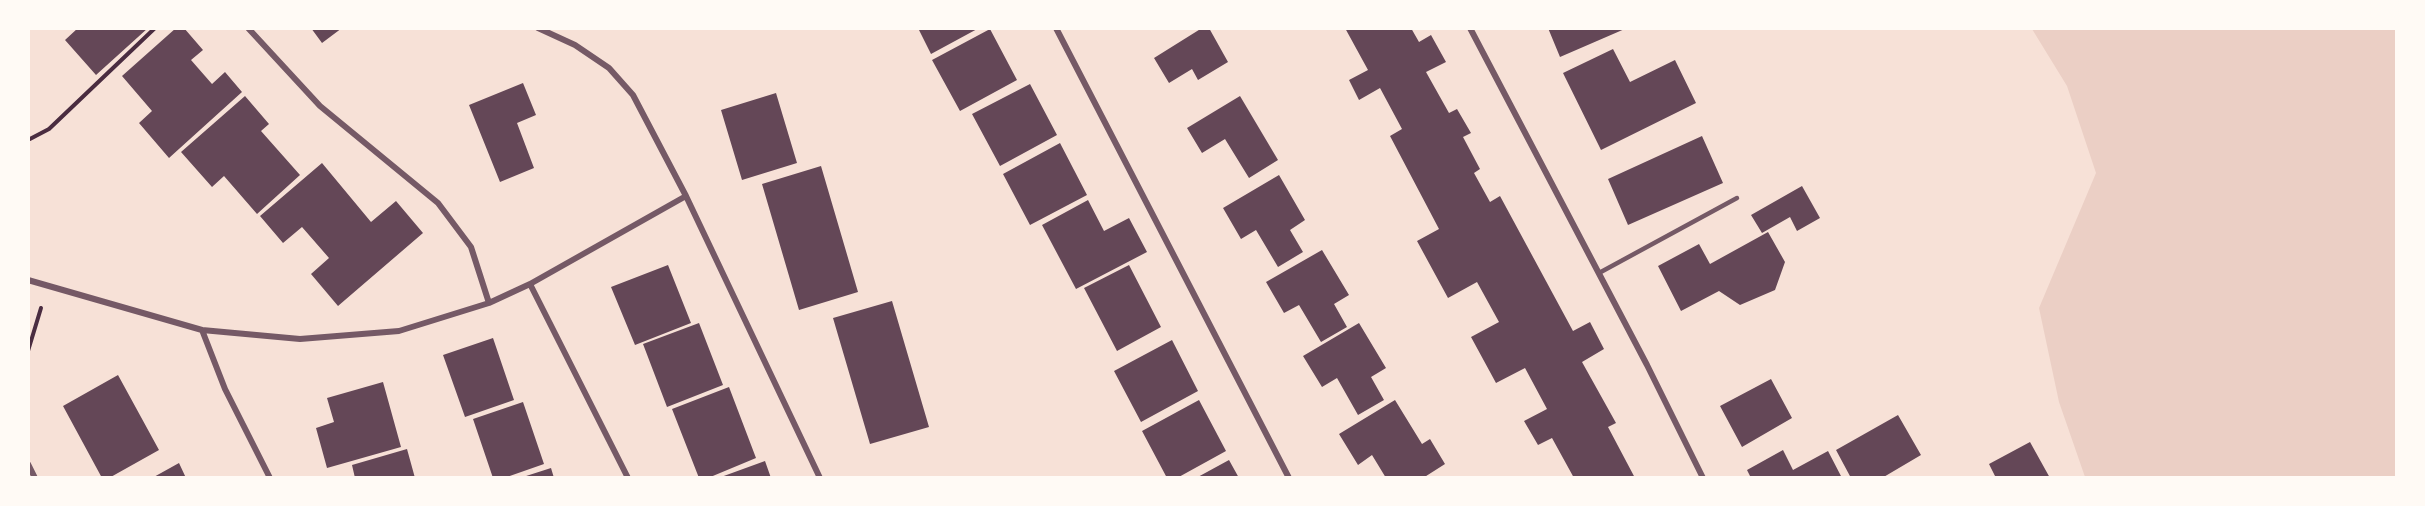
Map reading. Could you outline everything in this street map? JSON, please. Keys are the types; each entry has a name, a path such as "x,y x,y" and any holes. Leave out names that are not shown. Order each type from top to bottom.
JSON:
{"street":[{"path":"248,28 320,106 438,203 471,247 489,303"},
{"path":"538,28 575,45 609,68 633,95 686,196 820,477"},
{"path":"1056,28 1289,477"},
{"path":"1470,28 1599,273 1702,477"},
{"path":"28,280 202,330 300,339 399,331 489,303 530,284 686,196"},
{"path":"530,284 628,477"},
{"path":"202,330 225,390 270,477"},
{"path":"28,464 35,477"}],"lane":[{"path":"1599,273 1737,198"}],"path":[{"path":"28,140 49,129 155,28"},
{"path":"28,351 48,285"}],"shaded area":[{"path":"2032,29 2396,29 2396,477 2085,477 2059,402 2039,308 2096,173 2067,86"}],"building":[{"path":"78,28 148,28 96,75 65,40"},
{"path":"176,28 184,28 203,50 191,60 212,84 225,72 242,92 169,158 139,123 152,111 122,76"},
{"path":"311,28 342,28 322,43"},
{"path":"918,28 979,28 931,54"},
{"path":"1202,28 1209,28 1228,62 1198,80 1192,69 1169,83 1154,58"},
{"path":"1345,28 1411,28 1419,42 1431,35 1446,62 1426,72 1449,113 1457,109 1471,133 1463,137 1480,169 1474,173 1490,202 1500,196 1573,331 1590,322 1604,349 1582,362 1616,423 1608,427 1635,478 1574,478 1552,438 1538,445 1524,421 1547,409 1525,368 1496,383 1471,337 1499,322 1477,282 1448,298 1417,241 1439,229 1390,136 1402,129 1380,88 1359,100 1349,80 1368,70"},
{"path":"1548,28 1627,28 1560,57"},
{"path":"990,29 1017,80 960,111 932,60"},
{"path":"1613,49 1630,82 1675,60 1696,103 1601,150 1563,73"},
{"path":"523,83 536,115 517,123 534,168 500,182 469,105"},
{"path":"1030,84 1057,135 1000,166 972,114"},
{"path":"776,93 797,163 742,180 721,110"},
{"path":"245,96 269,124 261,131 300,175 257,214 224,176 212,187 181,152"},
{"path":"1240,96 1278,160 1249,178 1225,139 1202,153 1187,128"},
{"path":"1702,136 1723,183 1628,225 1608,179"},
{"path":"1060,143 1087,195 1030,225 1003,174"},
{"path":"322,163 371,222 396,201 423,233 338,306 311,274 329,258 302,227 283,243 260,216"},
{"path":"821,166 858,292 799,310 762,184"},
{"path":"1279,175 1305,220 1290,230 1303,252 1278,267 1256,230 1241,239 1223,208"},
{"path":"1802,186 1820,218 1797,231 1790,217 1762,233 1751,215"},
{"path":"1088,200 1104,231 1129,218 1147,252 1076,289 1042,225"},
{"path":"1768,232 1785,262 1775,290 1740,305 1719,291 1681,311 1658,266 1699,244 1710,264"},
{"path":"1322,250 1349,295 1334,304 1347,327 1321,342 1299,305 1284,313 1266,282"},
{"path":"668,265 691,323 635,345 611,287"},
{"path":"1129,265 1161,327 1117,351 1084,288"},
{"path":"892,301 929,427 870,444 833,318"},
{"path":"699,323 723,385 667,407 643,344"},
{"path":"1359,323 1386,368 1371,377 1384,400 1358,415 1337,378 1322,387 1303,356"},
{"path":"493,338 514,400 465,417 443,355"},
{"path":"1172,340 1198,391 1141,422 1114,371"},
{"path":"118,375 159,450 109,478 102,478 63,406"},
{"path":"1771,379 1792,418 1742,447 1720,406"},
{"path":"383,382 401,447 327,468 316,428 334,422 327,398"},
{"path":"729,387 756,458 708,478 699,478 672,409"},
{"path":"1199,400 1226,451 1177,478 1167,478 1142,431"},
{"path":"1395,400 1422,444 1430,439 1445,464 1423,478 1386,478 1372,455 1358,465 1339,434"},
{"path":"523,402 544,464 504,478 493,478 473,419"},
{"path":"1898,415 1921,455 1882,478 1851,478 1836,450"},
{"path":"2030,442 2050,478 1996,478 1989,464"},
{"path":"407,449 415,478 355,478 352,465"},
{"path":"1783,450 1793,470 1828,451 1842,478 1751,478 1747,470"},
{"path":"1229,460 1239,478 1196,478"},
{"path":"765,461 771,478 721,478 721,477"},
{"path":"179,463 186,478 152,478"},
{"path":"551,468 554,478 523,478 523,477"}]}
